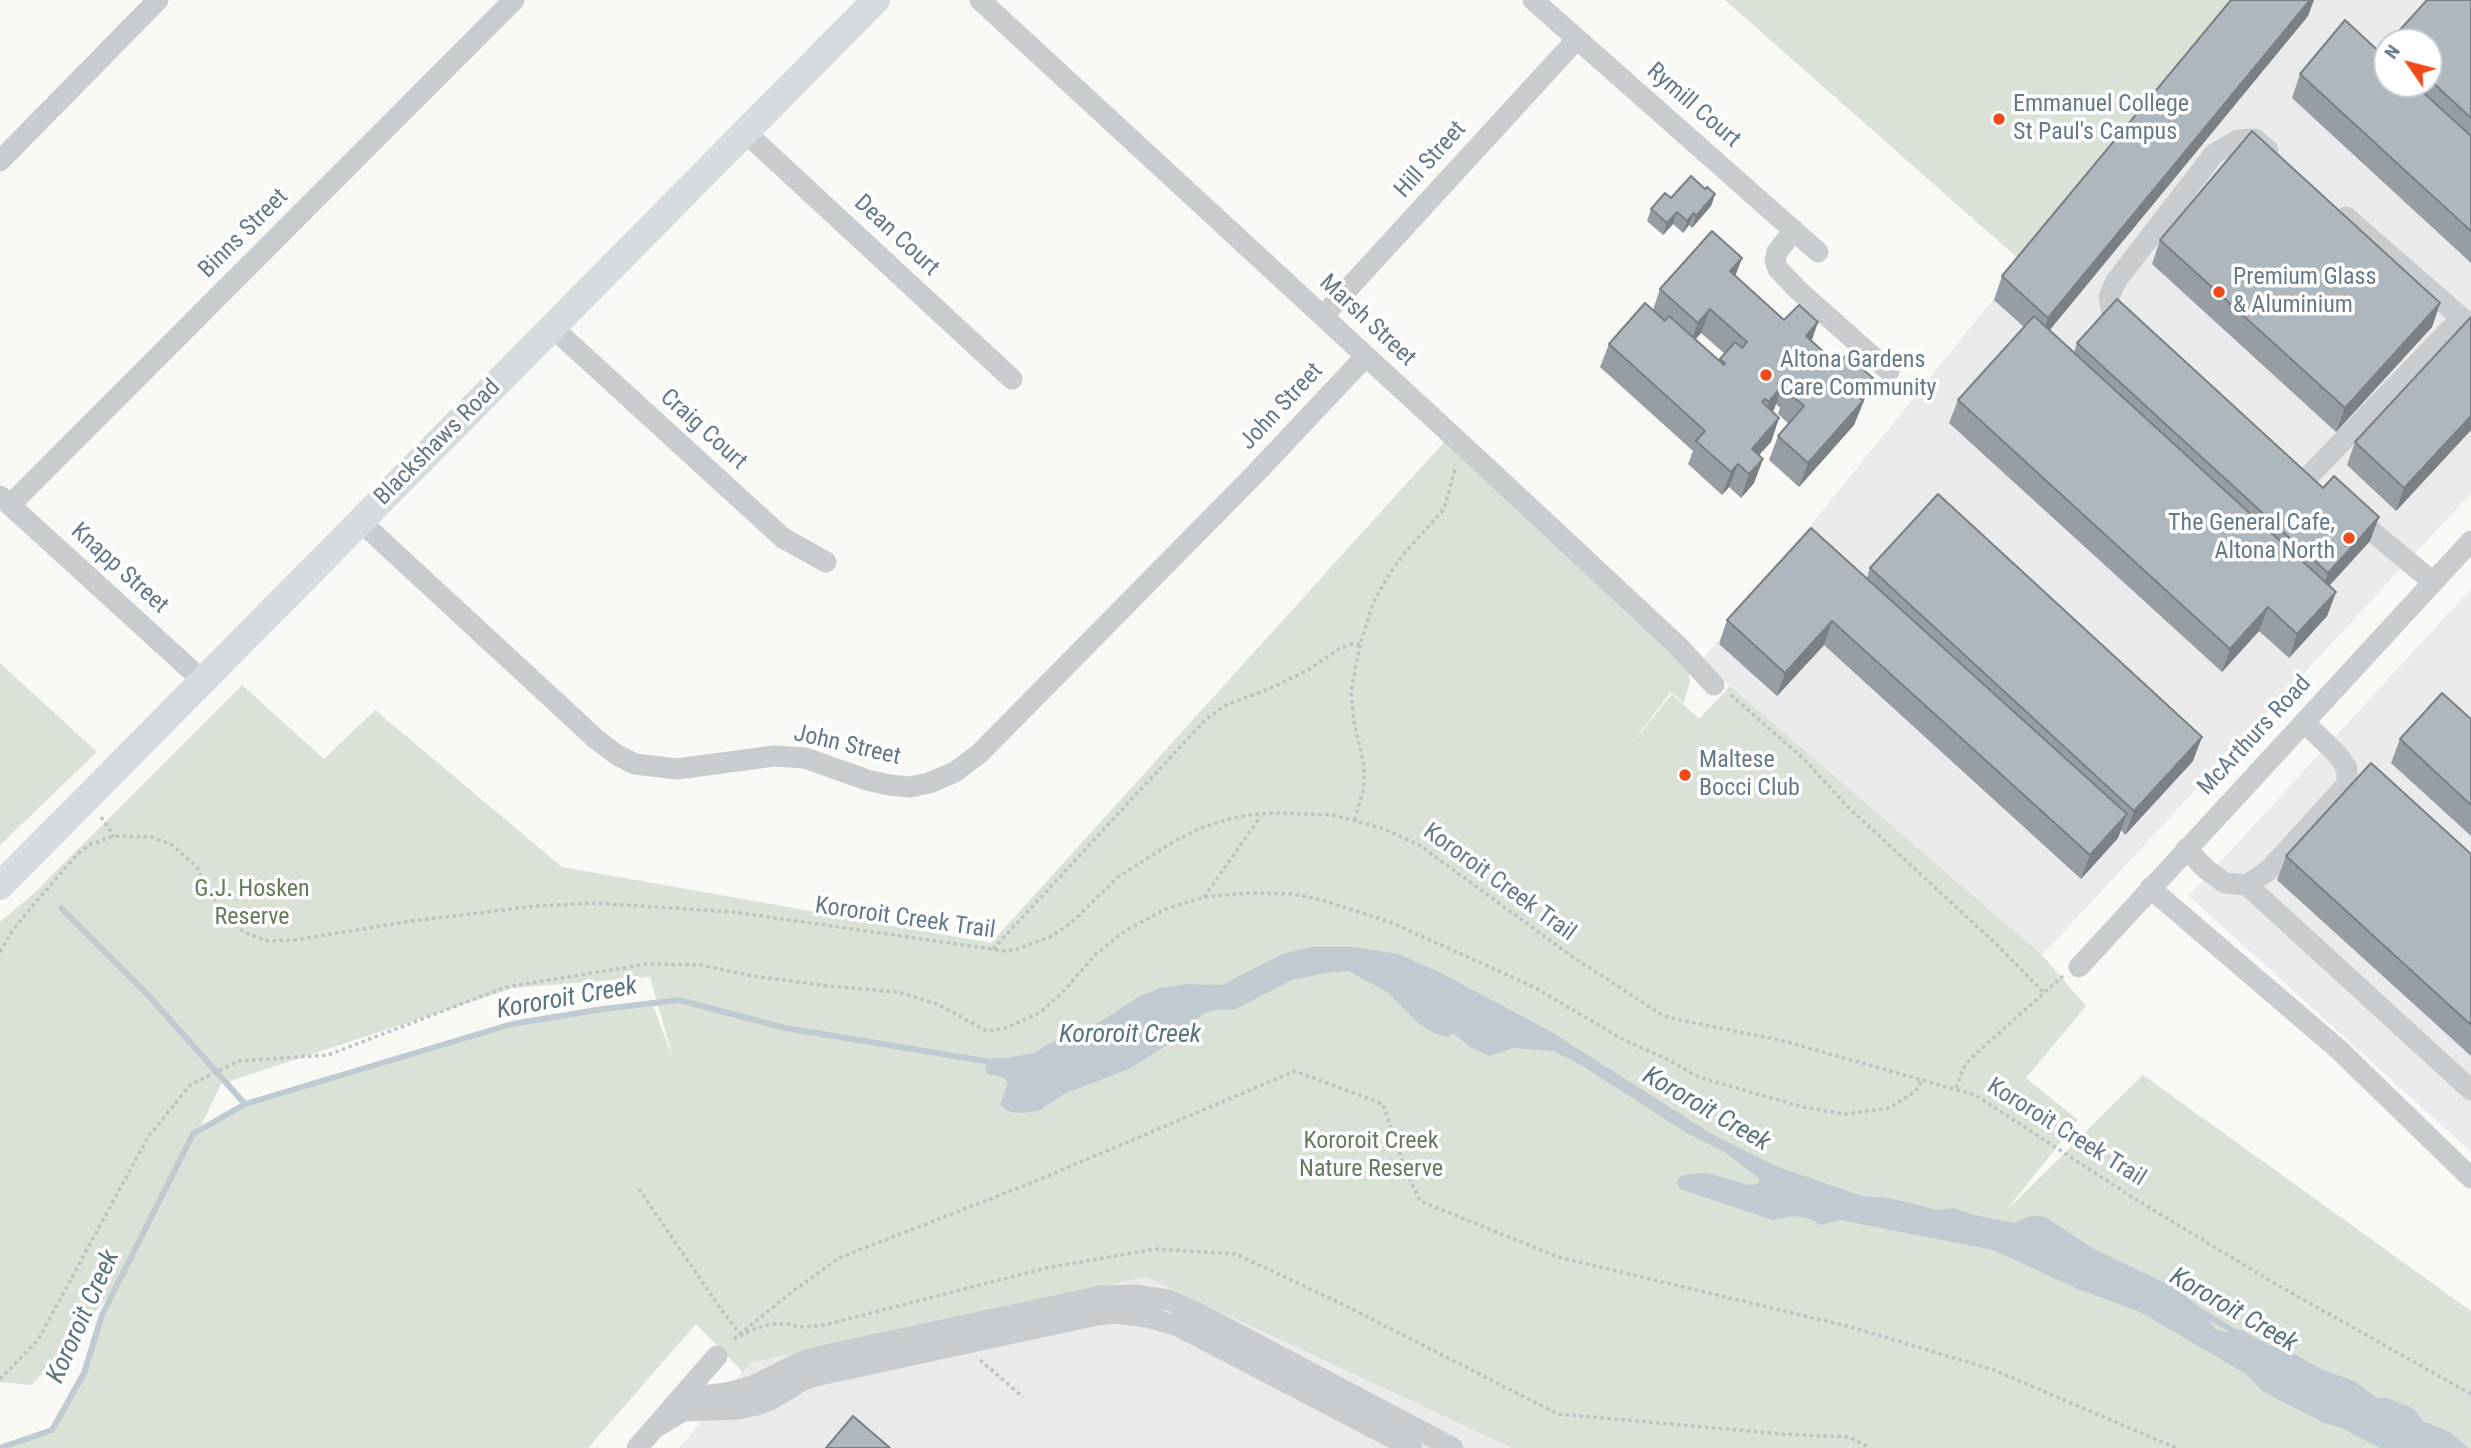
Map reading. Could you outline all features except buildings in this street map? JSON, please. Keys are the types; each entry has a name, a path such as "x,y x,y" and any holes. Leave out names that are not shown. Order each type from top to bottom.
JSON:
{"main road":[{"name":"Blackshaws Road","path":"0,886 876,0"}],"street":[{"path":"0,161 158,0"},
{"name":"Binns Street","path":"5,501 514,0"},
{"name":"Marsh Street","path":"980,0 1677,645 1714,685"},
{"name":"Rymill Court","path":"1533,0 1818,252"},
{"name":"Hill Street","path":"1323,316 1577,39"},
{"name":"Dean Court","path":"745,132 1012,379"},
{"path":"2134,337 2113,319 2109,297 2116,281 2214,154 2238,140 2255,139 2286,166"},
{"path":"2307,478 2466,322 2327,201"},
{"path":"1794,230 1777,252 1775,261 1779,269 1798,290 1889,371"},
{"name":"Craig Court","path":"552,327 783,538 826,562"},
{"name":"John Street","path":"360,522 596,739 626,760 657,768 677,769 742,758 805,758 867,780 910,787 929,783 955,772 979,753 1256,473 1366,356"},
{"name":"Knapp Street","path":"5,501 203,681"},
{"path":"2339,504 2433,582"},
{"name":"McArthurs Road","path":"2080,967 2471,541"},
{"path":"2247,885 2269,870 2347,784 2347,768 2337,754 2304,722"},
{"path":"2344,764 2365,782"},
{"path":"2186,849 2225,883 2247,885 2471,1090"},
{"path":"2150,888 2337,1048 2471,1178"},
{"path":"672,1407 692,1397 727,1393 753,1386 808,1360 1116,1304 1145,1295 1169,1300 1263,1359 1379,1420 1453,1448"},
{"path":"653,1429 683,1411 737,1409 757,1405 815,1376 1097,1315 1116,1304"},
{"path":"637,1448 717,1356"},
{"path":"1379,1420 1412,1448"}],"path":[{"path":"1355,820 1364,788 1364,765 1353,722 1351,692 1360,645 1373,603 1402,556 1444,509 1455,467 1470,452"},
{"path":"993,949 1205,720 1226,705 1308,670 1339,649 1352,643 1360,645"},
{"path":"1714,685 1731,695 1794,749 1849,808 1996,944 2044,993"},
{"path":"1204,897 1261,814"},
{"name":"Kororoit Creek Trail","path":"0,952 13,930 34,904 83,850 114,835 152,837 172,845 188,856 227,919 244,932 267,941 294,940 412,921 536,906 595,903 734,912 993,949 1017,949 1052,936 1071,923 1118,877 1173,842 1229,819 1261,814 1333,815 1382,828 1419,845 1573,957 1662,1015 1784,1041 1975,1095 2132,1197 2274,1283 2471,1394"},
{"path":"0,1379 38,1340 148,1136 190,1085 238,1061 328,1055 506,987 647,964 701,965 830,986 898,992 937,1004 987,1031 1006,1028 1041,1012 1062,993 1095,955 1125,931 1166,909 1204,897 1248,893 1290,894 1322,900 1390,922 1534,987 1624,1040 1669,1060 1698,1077 1803,1107 1846,1114 1889,1108 1916,1091 1922,1080"},
{"path":"1955,1088 1971,1058 2071,968 2080,967"},
{"path":"734,1339 839,1258 1031,1183 1295,1071 1383,1104 1406,1172 1420,1201 1558,1257 1852,1327 1994,1370 2176,1448"},
{"path":"639,1189 740,1334"},
{"path":"976,1356 1023,1397"}],"shaded area":[{"path":"1725,0 2471,0 2471,493 2042,955 1701,661 2047,233 2021,261"},
{"path":"2471,589 2471,1152 2189,896"},
{"path":"1146,1277 1512,1448 679,1448 750,1363"}],"green space":[{"name":"Emmanuel College St Paul's Campus","path":"1725,0 2236,0 2021,261"},
{"path":"1445,441 1687,665 1690,681 1684,703 1671,692 1625,752 1672,694 1699,719 1730,686 2042,955 2086,1006 2026,1078 2078,1120 2006,1211 2143,1075 2471,1311 2471,1448 1512,1448 1146,1277 750,1363 743,1372 696,1324 588,1448 0,1448 52,1430 84,1373 102,1315 116,1288 32,1385 0,1382 0,922 31,896 242,685 324,759 375,710 562,867 991,943","holes":["650,977 673,1058 652,1003 603,1009 512,1024 245,1104 199,1130 221,1084 513,988"]},
{"path":"0,663 97,752 0,845"}],"water":[{"name":"Kororoit Creek","path":"1312,947 1354,947 1398,954 1439,972 1550,1031 1710,1133 1775,1166 1862,1196 1889,1198 1938,1210 1954,1208 2014,1223 2031,1216 2045,1217 2094,1249 2173,1287 2200,1307 2215,1329 2225,1332 2241,1330 2269,1345 2288,1350 2321,1369 2354,1381 2377,1398 2388,1398 2414,1409 2423,1421 2450,1432 2468,1448 2380,1448 2262,1391 2246,1374 2140,1312 2078,1289 1993,1250 1840,1220 1821,1225 1808,1218 1793,1216 1772,1220 1680,1189 1677,1181 1681,1176 1689,1174 1707,1173 1749,1185 1758,1184 1760,1179 1723,1151 1685,1132 1581,1065 1553,1051 1513,1048 1490,1056 1470,1047 1453,1033 1447,1037 1434,1033 1418,1023 1387,992 1349,971 1292,980 1234,1010 1220,1009 1204,1013 1173,1041 1131,1068 1064,1094 1038,1111 1010,1112 1000,1105 1008,1082 1001,1076 987,1074 985,1068 994,1058 1034,1053 1052,1042 1090,1028 1140,996 1160,988 1188,984 1222,985 1282,954"}],"waterway":[{"path":"61,908 148,995 245,1104"},
{"name":"Kororoit Creek","path":"0,1448 52,1430 84,1373 102,1315 193,1134 245,1104 512,1024 679,1000 785,1028 997,1063"},
{"name":"Kororoit Creek","path":"2198,1310 2240,1335"}],"place":[{"name":"Emmanuel College St Paul's Campus","path":"1999,119"},
{"name":"Premium Glass & Aluminium","path":"2219,292"},
{"name":"Altona Gardens Care Community","path":"1766,375"},
{"name":"The General Cafe, Altona North","path":"2349,538"},
{"name":"Maltese Bocci Club","path":"1685,775"}],"park label":[{"name":"G.J. Hosken Reserve","path":"252,904"},
{"name":"Kororoit Creek Nature Reserve","path":"1371,1156"}]}
